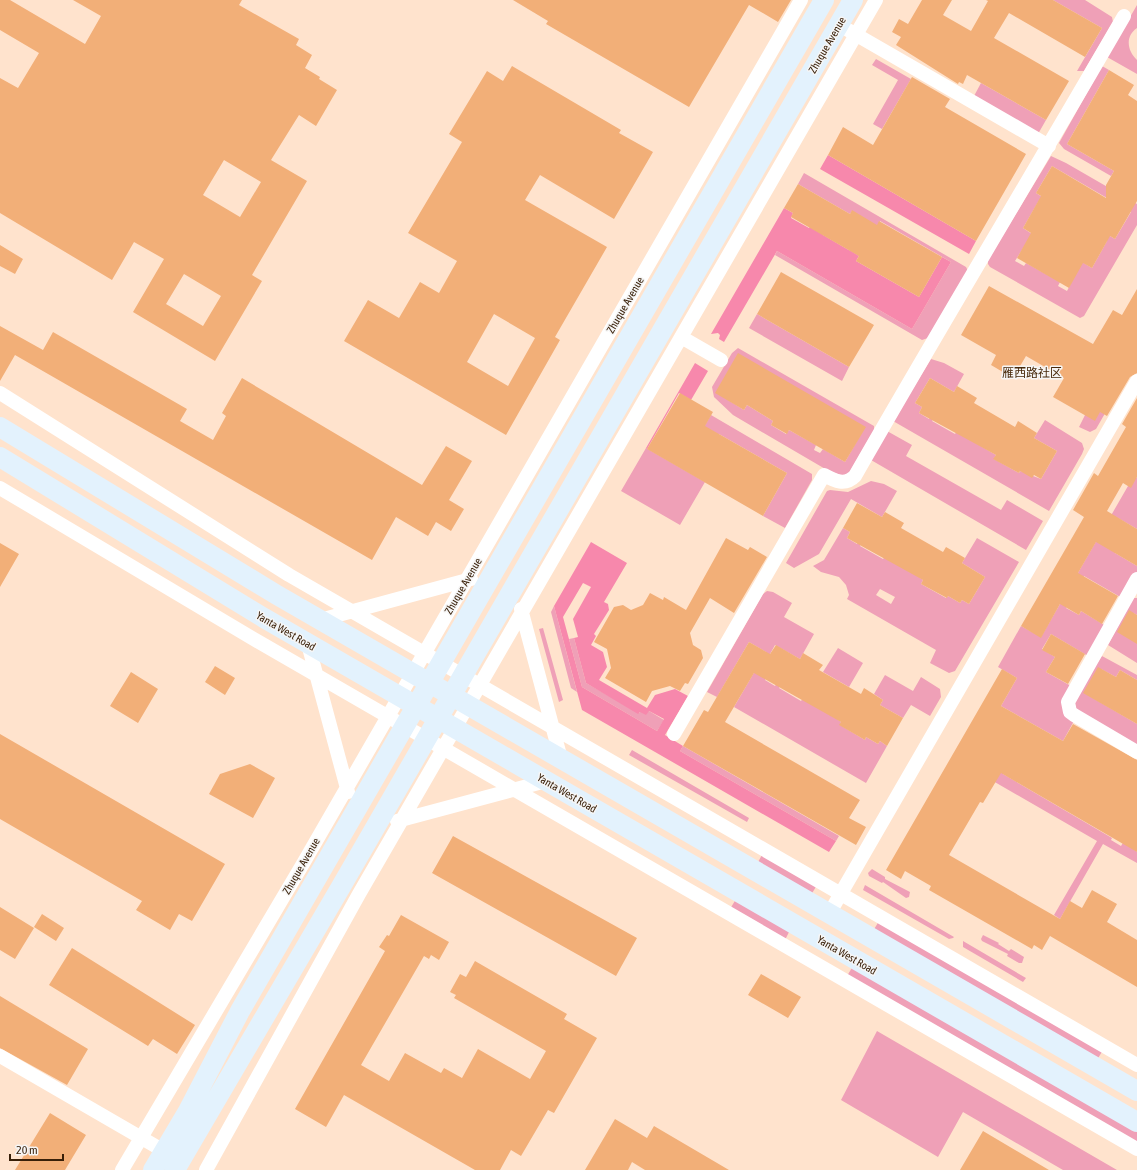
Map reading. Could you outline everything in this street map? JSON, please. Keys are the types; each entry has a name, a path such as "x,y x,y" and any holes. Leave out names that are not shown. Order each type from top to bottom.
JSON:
{"main road":[{"name":"Zhuque Avenue","path":"153,1170 188,1111 240,1011 824,0"},
{"name":"Zhuque Avenue","path":"175,1170 376,827 853,0"},
{"path":"0,427 320,620 1137,1091"},
{"name":"Yanta West Road","path":"0,457 308,644 1137,1122"}],"street":[{"name":"Zhuque Avenue","path":"122,1170 347,788 802,0"},
{"name":"Zhuque Avenue","path":"206,1170 402,820 876,0"},
{"path":"674,734 824,475 842,482 849,481 855,476 1124,16"},
{"path":"838,25 1049,146"},
{"path":"681,337 721,360"},
{"path":"830,914 1137,381"},
{"path":"0,393 289,575 1137,1065"},
{"path":"0,488 316,675 1137,1149"},
{"path":"320,620 493,574"},
{"path":"1137,580 1068,702 1070,712 1074,715 1137,752"},
{"path":"514,586 561,759"},
{"path":"308,644 354,814"},
{"path":"376,827 546,781"},
{"path":"0,1056 164,1151"}],"shaded area":[{"path":"1053,0 1085,0 1112,17 1113,22 1084,71 1077,71 1102,28"},
{"path":"1137,5 1137,28 1133,31 1129,39 1129,48 1137,60 1137,74 1107,57"},
{"path":"876,59 911,79 882,129 873,124 898,80 872,65"},
{"path":"1102,66 1109,70 1067,144 1114,171 1111,176 1064,149 1059,143"},
{"path":"981,83 1046,120 1038,134 974,96"},
{"path":"828,155 976,241 969,254 820,169"},
{"path":"1051,156 1137,204 1137,225 1084,316 1080,318 990,267 988,260","holes":["1052,166 1131,212 1115,239 1105,233 1107,241 1092,268 1082,262 1067,291 1058,286 1060,282 1026,263 1024,266 1015,261 1032,234 1023,228 1038,202 1047,200 1036,193"]},
{"path":"804,173 966,267 968,271 928,338 922,340 775,255 777,251 912,329 951,262 880,221 859,256 849,251 865,223 859,215 852,211 850,214 798,184"},
{"path":"784,208 793,213 791,218 809,228 811,225 823,235 859,256 856,261 919,297 942,257 951,262 912,329 777,251 724,342 719,339 720,335 718,333 711,334"},
{"path":"757,314 849,367 842,381 749,328"},
{"path":"1137,347 1119,389 1096,429 1090,432 1079,427 1085,415"},
{"path":"738,348 874,426 874,430 849,473 843,476 827,470 733,415 714,397 712,387 732,353","holes":["728,400 865,427 845,462 823,449 820,453 814,450 816,445 789,430 786,434 771,425 773,421 747,405 744,410"]},
{"path":"931,359 944,363 964,374 954,392 930,378 915,403 922,407 919,413 929,419 933,413 936,415 932,421 955,434 959,428 960,434 996,455 994,459 1019,473 1020,471 1041,479 1057,451 1034,438 1045,420 1082,443 1084,449 1082,454 1049,511 893,421"},
{"path":"695,363 708,371 691,400 679,393 647,449 646,448"},
{"path":"711,415 812,474 812,480 785,528 763,516 787,473 719,434 715,440 701,432"},
{"path":"887,431 912,445 906,456 1001,510 1007,500 1043,521 1026,550 871,460"},
{"path":"646,448 705,482 680,525 621,491"},
{"path":"1137,477 1137,529 1118,518 1122,540 1115,553 1137,566 1137,572 1122,598 1084,576 1066,608 1079,615 1081,611 1106,626 1088,656 1051,634 1042,649 1055,657 1046,672 1071,686 1074,721 1063,741 1001,706 1017,678 998,667 1021,626 1041,637 1128,486"},
{"path":"871,481 884,484 897,491 882,517 851,499 819,554 794,568 786,563 827,491 848,492"},
{"path":"843,528 850,532 847,538 857,544 861,538 863,540 860,546 883,559 887,554 923,580 921,584 946,598 948,596 960,603 962,600 969,604 985,577 962,563 977,538 1019,562 955,671 949,673 930,663 936,650 847,599 849,595 846,585 839,577 821,572 813,566 824,560","holes":["880,589 895,597 891,604 876,595"]},
{"path":"591,542 627,563 604,602 608,604 609,610 594,634 596,636 591,645 603,652 607,667 599,680 647,708 655,695 675,689 688,696 665,735 683,746 680,751 836,841 829,852 582,710 554,606","holes":["583,583 591,587 573,619 578,637 574,638 586,683 638,714 640,712 646,715 649,711 664,719 657,731 582,687 563,617"]},
{"path":"767,591 773,592 792,603 784,617 814,634 800,659 775,645 761,670 768,674 765,680 775,686 779,680 782,682 779,688 801,701 805,695 841,722 840,725 865,740 866,737 878,744 880,741 887,746 866,783 734,707 766,652 749,642 717,697 707,692 763,594"},
{"path":"1133,598 1137,598 1137,615 1133,613 1137,644 1137,663 1108,645"},
{"path":"554,606 577,692 571,688 551,612"},
{"path":"543,628 563,700 559,702 539,629"},
{"path":"574,638 586,683 639,713 649,711 664,720 657,731 582,687 569,639"},
{"path":"838,648 863,663 849,687 823,672"},
{"path":"1102,656 1137,675 1137,680 1120,670 1116,677 1101,669 1086,694 1137,724 1137,745 1077,711 1073,699"},
{"path":"885,675 913,691 921,677 940,689 941,697 930,716 911,705 903,718 880,705 883,700 874,694"},
{"path":"683,746 839,836 836,841 680,751"},
{"path":"632,750 749,818 747,822 629,755"},
{"path":"974,770 1004,772 1003,774 1112,838 1111,840 1121,846 1124,841 1137,852 1137,863 1103,844 1060,919 1054,915 1097,841"},
{"path":"763,853 817,885 811,895 757,864"},
{"path":"872,869 885,877 885,879 910,892 909,897 906,898 883,882 882,883 869,876 868,873"},
{"path":"865,885 954,937 949,939 863,890"},
{"path":"736,899 790,930 785,940 730,909"},
{"path":"879,921 1103,1050 1097,1060 873,931"},
{"path":"983,935 999,943 998,944 1009,951 1011,949 1024,957 1022,963 1019,963 1007,956 1008,954 982,941 981,939"},
{"path":"963,941 1026,978 1023,982 963,947"},
{"path":"853,966 1137,1131 1137,1144 847,976"},
{"path":"877,1031 1117,1170 1063,1170 963,1112 938,1157 841,1100"}],"building":[{"path":"0,0 10,0 85,44 101,16 73,0 242,0 239,5 299,39 296,45 312,55 305,68 337,90 316,126 299,115 271,160 307,181 252,275 262,281 215,361 133,312 164,259 134,242 112,280 0,213 0,78 18,88 39,53 0,30","holes":["224,160 261,182 240,217 203,195","184,274 221,296 203,326 166,304"]},
{"path":"513,0 791,0 778,22 749,5 689,107 546,24 548,21"},
{"path":"922,0 952,0 943,15 971,31 988,1 986,0 1053,0 1102,28 1085,57 1009,13 994,38 1069,81 1046,120 967,75 963,84 959,82 958,84 896,45 901,37 892,32 899,19 908,24"},
{"path":"512,66 621,130 619,133 653,152 614,219 540,175 525,200 607,247 555,337 560,340 506,435 344,341 368,300 399,318 420,282 439,293 457,261 408,233 462,142 449,134 487,71 503,81","holes":["494,314 535,338 508,386 467,362"]},
{"path":"1109,70 1134,85 1128,95 1137,101 1137,201 1115,239 1110,236 1092,268 1083,263 1069,288 1017,258 1031,233 1023,228 1041,196 1036,193 1052,166 1106,198 1106,185 1114,171 1067,144"},
{"path":"912,77 950,99 945,107 1026,154 976,241 828,155 843,127 873,145"},
{"path":"798,184 850,214 852,210 877,225 879,221 942,257 919,297 856,261 859,256 791,217 793,213 784,208"},
{"path":"0,245 23,259 15,274 0,266"},
{"path":"781,272 874,325 849,367 757,314"},
{"path":"989,286 1093,344 1113,310 1122,315 1137,289 1137,373 1130,377 1107,416 1100,412 1095,421 1053,397 1064,378 1026,356 1013,378 991,365 996,355 961,335"},
{"path":"0,326 43,350 53,332 187,409 180,421 213,440 226,416 222,413 242,378 422,485 446,446 472,461 449,500 464,509 451,531 436,522 428,536 396,517 372,560 15,355 0,381"},
{"path":"738,353 866,427 845,462 789,430 787,434 771,425 773,421 747,405 744,410 715,393"},
{"path":"930,378 954,392 957,386 977,398 974,403 1015,427 1018,421 1037,433 1034,438 1057,451 1041,479 1034,475 1032,478 1020,471 1019,473 993,459 996,455 919,413 922,407 915,403"},
{"path":"680,393 713,412 705,426 787,473 763,516 647,449"},
{"path":"1137,398 1137,477 1131,488 1123,483 1107,511 1137,529 1137,566 1096,542 1078,573 1118,596 1102,624 1081,611 1079,615 1060,604 1041,638 1021,626 1084,517 1073,510 1094,473 1098,476 1126,427 1122,424"},
{"path":"857,503 882,517 885,512 904,523 901,528 943,552 946,547 965,558 962,563 985,577 969,604 962,600 960,603 948,596 947,598 921,584 923,580 847,538 850,532 843,528"},
{"path":"726,538 748,550 750,547 767,557 734,613 710,598 690,633 693,645 701,650 703,658 688,684 685,683 680,691 670,686 652,691 646,702 605,678 611,668 607,649 594,642 614,607 623,605 631,610 643,605 650,593 663,600 664,597 686,610"},
{"path":"0,543 19,554 0,587"},
{"path":"1129,610 1137,615 1137,644 1117,632"},
{"path":"1051,634 1085,654 1068,684 1046,672 1055,657 1042,650"},
{"path":"749,642 770,654 776,645 800,659 803,653 823,665 819,670 861,694 864,688 883,700 880,705 903,718 887,746 880,741 878,744 866,737 865,740 839,725 841,722 754,673 725,722 860,800 849,818 866,827 856,845 683,746 704,710 708,712"},
{"path":"215,666 235,678 225,695 205,682"},
{"path":"1098,667 1116,677 1120,670 1137,680 1137,724 1083,693"},
{"path":"1002,669 1017,678 1001,706 1063,741 1073,724 1137,760 1137,852 1001,773 983,803 980,802 949,855 1060,919 1070,901 1082,908 1092,890 1117,904 1107,922 1137,940 1137,987 1050,936 1042,950 1034,945 1032,949 929,890 931,886 905,871 901,879 886,870"},
{"path":"131,672 158,689 138,723 110,706"},
{"path":"0,734 225,864 192,921 179,914 170,930 136,910 142,901 0,819"},
{"path":"250,764 275,778 253,818 209,794 220,774"},
{"path":"453,836 637,938 616,976 432,873"},
{"path":"0,907 34,928 15,959 0,950"},
{"path":"42,914 64,928 56,941 34,927"},
{"path":"401,915 449,942 439,960 431,955 429,959 424,956 361,1065 389,1081 405,1053 441,1073 444,1068 462,1078 478,1049 530,1079 546,1051 454,998 456,995 450,992 460,974 466,977 475,961 567,1014 564,1019 597,1038 554,1113 548,1110 521,1156 511,1150 500,1170 475,1170 344,1095 326,1127 295,1109 385,951 379,947 387,935 389,936"},
{"path":"72,948 195,1025 177,1054 153,1039 148,1046 49,985"},
{"path":"761,974 801,997 788,1018 748,995"},
{"path":"0,996 88,1049 67,1085 0,1048"},
{"path":"50,1113 86,1135 65,1170 15,1170"},
{"path":"615,1119 647,1138 654,1126 729,1170 645,1170 632,1162 628,1170 585,1170"},
{"path":"983,1131 1049,1170 960,1170"}],"district":[{"name":"雁西路社区","path":"1032,373"}]}
